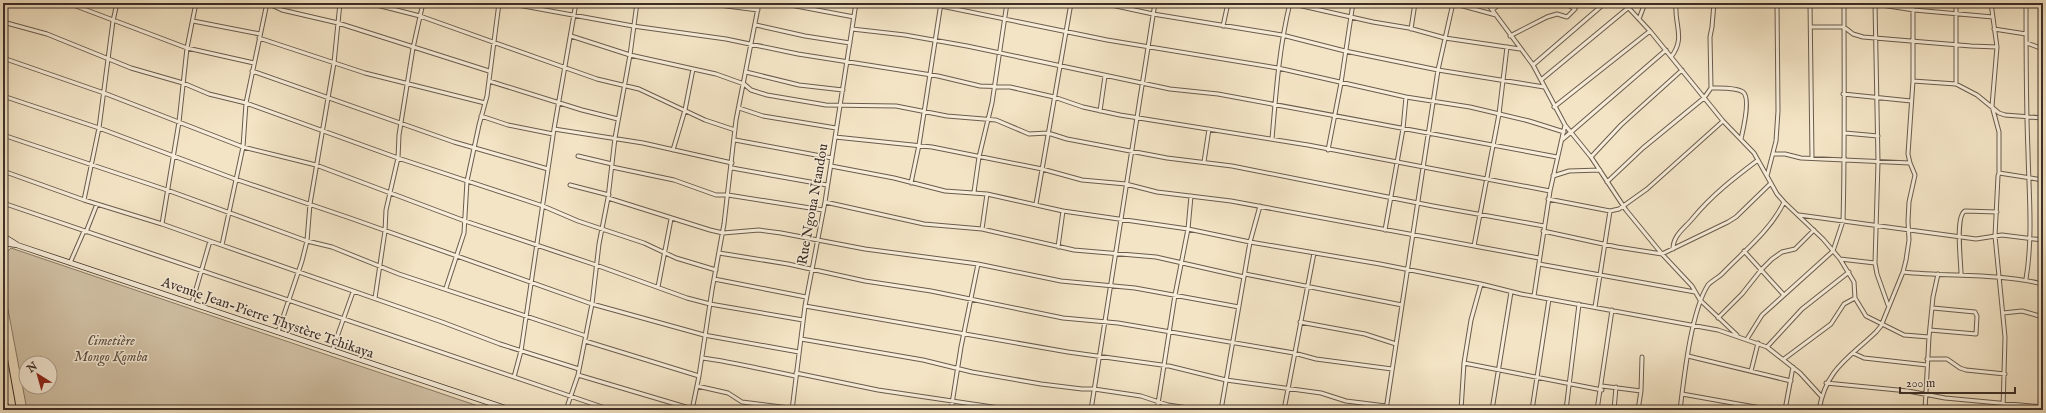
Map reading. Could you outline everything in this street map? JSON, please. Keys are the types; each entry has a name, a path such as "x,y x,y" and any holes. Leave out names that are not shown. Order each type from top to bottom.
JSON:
{"highway":[{"path":"3,29 4,3"},
{"path":"3,354 13,410"}],"street":[{"path":"68,3 112,21 187,48 254,63"},
{"path":"84,200 99,128 112,21 117,3"},
{"path":"162,224 179,122 187,48 196,3"},
{"path":"222,245 243,147 246,103 267,3 282,10 338,23 489,71"},
{"path":"278,332 307,241 310,204 334,63 340,3"},
{"path":"369,3 420,16 597,79 625,85 650,93 706,120 735,130"},
{"path":"375,298 385,232 386,210 398,158 401,123 413,48 424,3"},
{"path":"446,288 464,233 466,181 485,103 500,3"},
{"path":"507,3 633,26 726,39 848,62 930,75 980,86 1010,87 1054,96 1100,111 1272,139 1550,191"},
{"path":"514,377 521,351 553,134 576,3"},
{"path":"566,410 578,375 592,304 596,265 608,196 618,119 630,55 636,3"},
{"path":"703,3 758,10"},
{"path":"692,409 723,233 732,168 735,130 759,3"},
{"path":"780,3 854,17"},
{"name":"Rue Ngoua Ntandou","path":"792,408 806,297 825,202 856,3"},
{"path":"914,3 941,5 1004,20 1148,48 1278,68 1406,97 1470,107 1564,132"},
{"path":"974,192 979,157 989,120 995,86 998,52 1006,3"},
{"path":"1036,204 1071,3"},
{"path":"1102,3 1153,14 1282,35 1345,51 1438,70 1544,87"},
{"path":"1091,410 1109,286 1138,117 1155,3"},
{"path":"1223,26 1228,3"},
{"path":"1272,139 1282,35 1290,3 1411,29 1445,38 1520,49"},
{"path":"1328,150 1341,83 1352,3"},
{"path":"1411,29 1415,3"},
{"path":"805,306 1099,357 1106,356 1165,366 1226,380 1333,395 1346,401 1386,408 1406,270 1424,167 1438,70 1453,3 1496,15"},
{"path":"1487,3 1533,65 1554,108 1570,133 1591,156 1624,206 1662,254 1692,286 1700,300 1738,336"},
{"path":"1492,10 1501,3"},
{"path":"1510,36 1547,17 1557,14 1567,17 1575,9 1565,3"},
{"path":"1533,65 1605,3"},
{"path":"1624,3 1650,31 1723,121 1741,139 1758,160 1784,202 1814,230 1840,259 1854,282 1855,298 1866,316 1882,323 1896,333 1929,337"},
{"path":"1639,19 1645,3"},
{"path":"1670,57 1676,50 1679,42 1676,3"},
{"path":"1607,182 1643,148 1704,98 1711,88 1710,37 1714,3"},
{"path":"1767,176 1773,154 1778,111 1777,3"},
{"path":"1810,3 1812,158"},
{"path":"1746,339 1762,315 1833,251 1843,221 1846,134 1843,94 1845,67 1844,3"},
{"path":"1888,306 1878,278 1875,263 1878,136 1877,37 1875,3 1914,10 1993,17"},
{"path":"1820,410 1821,396 1826,383 1833,373 1876,332 1882,323 1903,272 1909,240 1909,202 1915,175 1910,163 1911,101 1913,80 1913,3"},
{"path":"1956,3 1956,84"},
{"path":"1991,3 1997,47 1992,106 1999,132 1999,173 1995,236 2005,337 2003,410"},
{"path":"2026,3 2028,162 2030,178 2030,250 2026,280"},
{"path":"911,182 919,145 934,40 941,5"},
{"path":"1541,80 1628,8"},
{"path":"193,21 259,36 334,63 408,84 485,103"},
{"path":"3,22 47,34 131,68 183,83 209,94 246,103 398,158 543,206 578,221 602,228 690,263 716,270"},
{"path":"756,25 805,36 850,43"},
{"path":"1811,27 1844,27 1858,36 1997,47"},
{"path":"852,29 934,40 998,52 1170,89 1218,94 1275,104 1557,157"},
{"path":"1994,29 2026,34"},
{"path":"1554,108 1634,42 1650,31"},
{"path":"571,36 630,55 716,74 744,84 751,90 767,94 826,105 896,106 947,116 996,120 1029,134 1048,133 1131,151 1232,166 1390,196 1418,203 1544,226"},
{"path":"2026,43 2043,49"},
{"path":"1474,246 1488,179 1499,114 1507,47"},
{"path":"1563,139 1666,50"},
{"path":"3,58 104,94 243,147 316,165 465,221 658,287 710,304 803,320"},
{"path":"673,150 685,110 693,69"},
{"path":"1591,156 1621,125 1682,70"},
{"path":"252,71 401,123 548,169"},
{"path":"746,72 799,85 843,90"},
{"path":"1100,111 1105,76"},
{"path":"1913,80 1956,84 1977,95 2005,115 2043,118"},
{"path":"489,81 559,101 582,110 618,119"},
{"path":"1711,88 1729,89 1742,91 1745,93 1746,103 1741,139"},
{"path":"1843,94 1911,101"},
{"path":"3,96 99,128 235,180 310,204 385,232 592,304 704,335 799,352"},
{"path":"1385,230 1403,129 1406,97"},
{"path":"739,108 764,116 836,128"},
{"path":"481,116 508,125 553,134"},
{"path":"1548,199 1610,211 1620,209 1653,184 1723,121"},
{"path":"1534,296 1548,199 1557,157 1563,139 1565,124"},
{"path":"554,129 615,138 732,163"},
{"path":"1204,162 1209,129"},
{"path":"1846,134 1878,136"},
{"path":"3,135 167,190 307,241 332,247 380,266 586,336"},
{"path":"835,137 919,145 1042,169 1082,180 1126,184 1157,192 1260,206 1539,258"},
{"path":"735,140 832,158"},
{"path":"1773,154 1785,154 1801,158 1910,163"},
{"path":"578,156 612,166 674,180 716,195 728,195 823,210"},
{"path":"1673,249 1674,240 1678,234 1703,206 1717,192 1758,160"},
{"path":"831,166 911,182 945,191 987,194 1063,211 1188,229 1250,242 1314,252 1481,284 1511,292 1694,326 1738,336 1758,342 1784,359 1821,396"},
{"path":"732,168 827,185"},
{"path":"1553,176 1569,171 1600,170"},
{"path":"3,171 84,200 162,224 353,292 375,298 521,351 579,369"},
{"path":"1999,173 2043,180"},
{"path":"1543,231 1662,254 1728,222 1771,183"},
{"path":"570,185 608,196 671,219 723,233 759,230 817,239 865,249 978,264 1061,281 1135,288 1239,307"},
{"path":"982,230 987,194"},
{"path":"1157,410 1165,366 1174,295 1188,229 1191,196"},
{"path":"825,202 924,224 982,230 1074,250 1156,257 1402,305"},
{"path":"1680,410 1688,356 1700,300 1709,284 1721,274 1775,219 1784,202"},
{"path":"3,203 611,410"},
{"path":"70,263 97,204"},
{"path":"1221,410 1250,242 1260,206"},
{"path":"1058,246 1063,211"},
{"path":"1595,307 1610,211"},
{"path":"1961,274 1959,237 1960,216 1962,212 1997,212"},
{"path":"1799,215 1984,240 1995,236 2043,240"},
{"path":"658,287 671,219"},
{"path":"1718,318 1742,294 1760,270 1779,254 1795,249 1814,230"},
{"name":"Avenue Jean-Pierre Thystère Tchikaya","path":"3,236 17,245"},
{"path":"192,303 203,270 210,241"},
{"name":"Avenue Jean-Pierre Thystère Tchikaya","path":"3,243 17,245 511,410"},
{"path":"1744,251 1760,270 1784,294"},
{"path":"1284,410 1314,252"},
{"path":"719,254 811,269 852,279 1063,318 1105,321 1294,353 1316,360 1392,369"},
{"path":"1840,259 1875,263"},
{"path":"951,410 978,264"},
{"path":"1539,264 1695,292"},
{"path":"1767,347 1802,309 1848,272"},
{"path":"1903,272 1999,277 2026,280 2043,284"},
{"path":"1925,410 1929,337 1933,297 1938,274"},
{"path":"714,279 806,297"},
{"path":"1461,410 1464,363 1471,320 1481,284"},
{"path":"332,351 342,319 353,292"},
{"path":"1492,410 1511,292"},
{"path":"1784,359 1831,324 1844,304 1855,298"},
{"path":"1532,410 1549,299"},
{"path":"1566,410 1579,304"},
{"path":"1930,330 1976,334 1977,326 1977,316 1975,312 1932,308"},
{"path":"1597,410 1602,388 1612,310"},
{"path":"2003,313 2022,310 2043,317"},
{"path":"1300,322 1358,333 1396,344"},
{"path":"801,340 923,360 958,369 1041,384 1094,389 1141,396 1158,402 1201,410"},
{"path":"585,341 699,376"},
{"path":"1751,371 1758,342"},
{"path":"1853,353 1864,358 1927,365"},
{"path":"1688,356 1791,381"},
{"path":"1638,410 1641,391 1642,357"},
{"path":"702,358 739,363 756,369 878,390 1013,410"},
{"path":"1927,359 1947,359 1960,368 1966,370 2005,374"},
{"path":"1464,363 1569,384 1602,388 1616,387 1641,391"},
{"path":"1785,410 1793,367"},
{"path":"578,375 696,410"},
{"path":"1826,383 1927,394 1945,398 2043,407"},
{"path":"697,386 728,393 742,402 805,410"},
{"path":"1614,410 1616,387"},
{"path":"1682,394 1749,408 1772,410"},
{"path":"3,402 12,402"}],"green space":[{"name":"Cimetière Mongo Komba","path":"11,248 490,410 27,410 24,395 58,395 58,355 18,355 18,362 3,283 3,256"}]}
